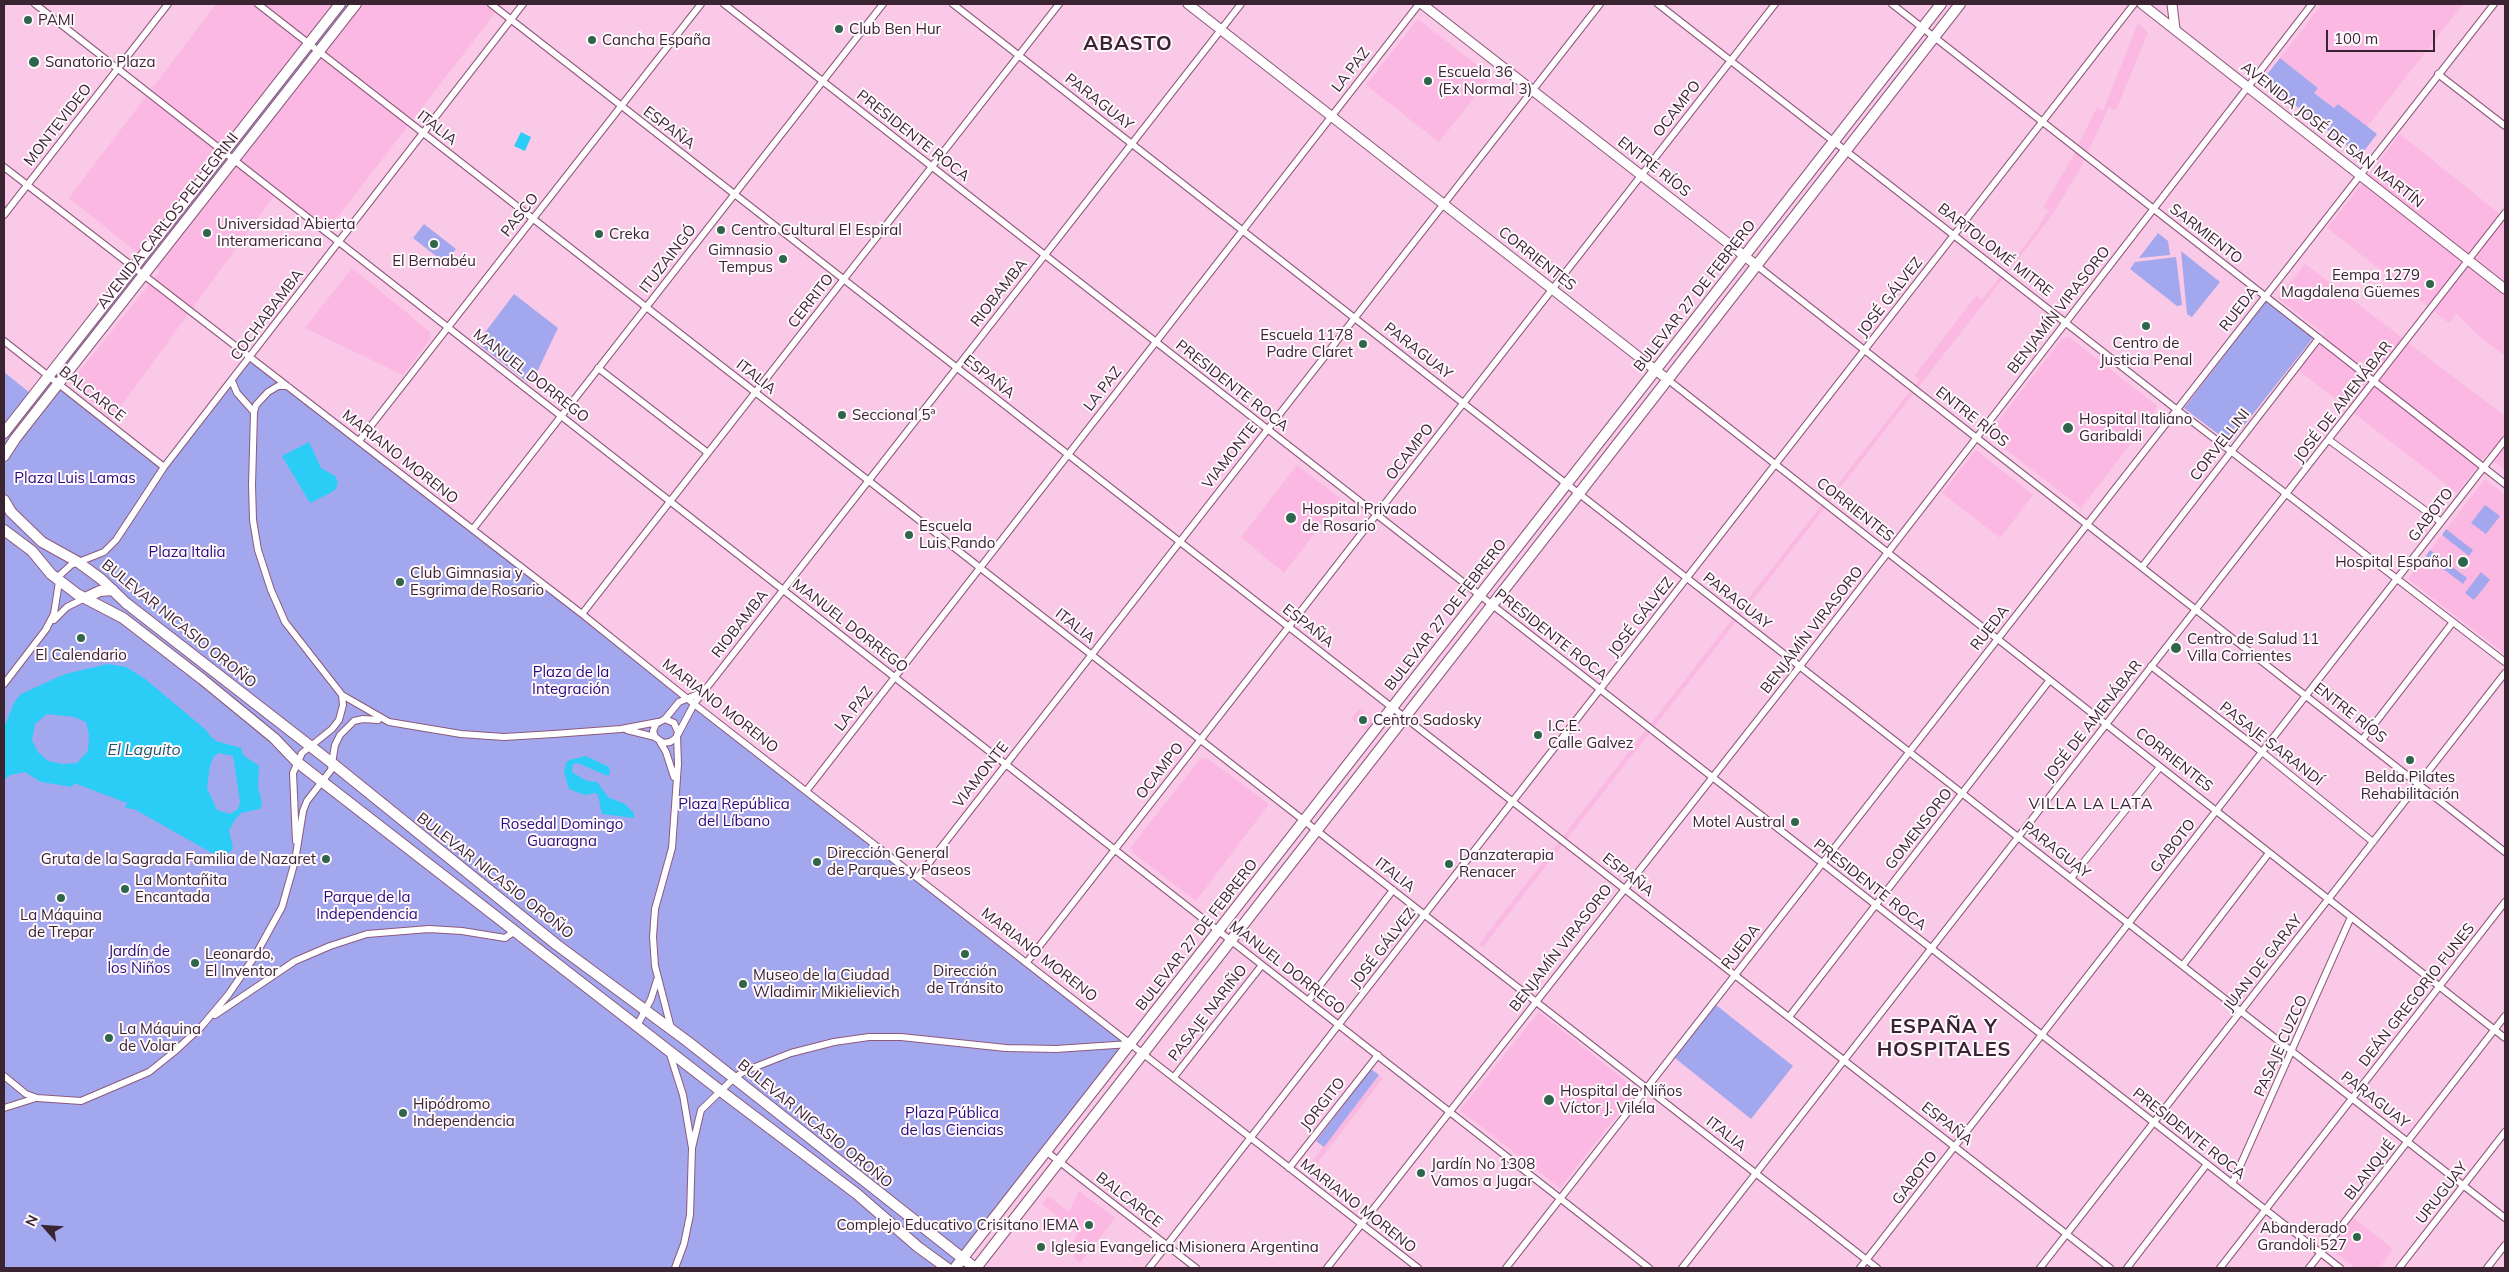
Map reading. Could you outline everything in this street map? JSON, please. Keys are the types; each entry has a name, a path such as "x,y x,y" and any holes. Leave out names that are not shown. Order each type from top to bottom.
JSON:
{"main road":[{"name":"AVENIDA CARLOS PELLEGRINI","path":"4,434 340,4"},
{"name":"AVENIDA CARLOS PELLEGRINI","path":"4,456 356,4"},
{"name":"CORRIENTES","path":"1188,4 1667,379"},
{"name":"ENTRE RÍOS","path":"1422,4 1756,265"},
{"name":"BULEVAR 27 DE FEBRERO","path":"955,1268 1942,4"},
{"name":"BULEVAR 27 DE FEBRERO","path":"976,1268 1578,492 1960,4"},
{"name":"AVENIDA JOSÉ DE SAN MARTÍN","path":"2142,4 2505,289"},
{"path":"2172,4 2175,29"},
{"name":"BULEVAR NICASIO OROÑO","path":"4,500 11,512 42,542 78,562 126,603 332,763 541,932 672,1030 900,1211 976,1268"},
{"name":"BULEVAR NICASIO OROÑO","path":"4,530 32,550 58,579 85,598 123,618 232,703 297,762 722,1092 858,1194 918,1247 948,1268"},
{"path":"85,598 100,592 113,590"}],"street":[{"name":"MANUEL DORREGO","path":"34,4 1649,1268"},
{"name":"MONTEVIDEO","path":"4,214 168,4"},
{"name":"ITALIA","path":"258,4 532,220 980,567 1877,1268"},
{"name":"ESPAÑA","path":"491,4 620,107 957,367 2110,1268"},
{"name":"COCHABAMBA","path":"58,579 65,569 104,552 116,540 164,467 523,4"},
{"name":"PASCO","path":"359,441 701,4"},
{"name":"PRESIDENTE ROCA","path":"724,4 2340,1268"},
{"name":"ITUZAINGÓ","path":"473,529 883,4"},
{"name":"PARAGUAY","path":"953,4 2505,1218"},
{"name":"CERRITO","path":"582,614 1059,4"},
{"name":"RIOBAMBA","path":"678,733 703,692 1240,4"},
{"name":"LA PAZ","path":"807,790 1418,4"},
{"name":"VIAMONTE","path":"918,877 1442,203 1600,4"},
{"name":"BARTOLOMÉ MITRE","path":"1658,4 1835,140 2176,409 2505,662"},
{"name":"OCAMPO","path":"1027,962 1775,4"},
{"name":"SARMIENTO","path":"1892,4 2505,484"},
{"name":"JOSÉ GÁLVEZ","path":"1148,1268 2134,4"},
{"name":"BENJAMÍN VIRASORO","path":"1326,1268 1800,666 2312,4"},
{"name":"RUEDA","path":"1506,1268 2494,4"},
{"path":"2438,74 2505,126"},
{"name":"MARIANO MORENO","path":"4,167 473,529 694,704 1132,1043 1250,1138 1418,1268"},
{"name":"JOSÉ DE AMENÁBAR","path":"1682,1268 2505,213"},
{"name":"ENTRE RÍOS","path":"1756,265 2197,608 2505,852"},
{"name":"CORVELLINI","path":"2142,567 2319,338"},
{"name":"BALCARCE","path":"4,341 164,467"},
{"path":"598,368 708,453"},
{"name":"CORRIENTES","path":"1667,379 2505,1038"},
{"path":"232,381 237,393 254,412"},
{"path":"287,386 278,386 268,392 256,405 254,412 253,520 258,550 271,590 285,622 342,695 389,722"},
{"path":"2329,440 2441,522"},
{"name":"GABOTO","path":"1860,1268 2505,440"},
{"path":"46,629 54,614 58,579"},
{"path":"4,684 46,629 67,607 85,598"},
{"path":"2362,740 2453,622"},
{"name":"PASAJE SARANDÍ","path":"2151,666 2262,752 2373,842"},
{"name":"JUAN DE GARAY","path":"2040,1268 2505,673"},
{"name":"GOMENSORO","path":"1788,1017 1876,906 2049,680"},
{"path":"675,781 672,765 657,740 654,731 679,702 703,692"},
{"path":"297,849 293,773 297,762 309,746 332,729 339,720 343,706 342,695"},
{"path":"206,1022 228,995 272,928 282,907 297,849 303,811 307,801 332,763 335,745 347,726 363,719 461,734 504,737 621,729 662,720 674,723 678,733 678,764 675,781 672,848 655,909 653,938 657,976 672,1030"},
{"path":"621,729 670,742 678,733"},
{"path":"2071,878 2160,767"},
{"path":"2182,965 2269,853"},
{"path":"1308,1001 1393,890"},
{"name":"DEÁN GREGORIO FUNES","path":"2220,1268 2505,902"},
{"name":"PASAJE CUZCO","path":"2232,1184 2352,917"},
{"path":"4,1076 26,1094 37,1098 81,1101 149,1072 206,1022 245,993 295,961 330,946 367,934 429,929 462,931 505,938 515,930"},
{"name":"PASAJE NARIÑO","path":"1174,1077 1262,965"},
{"path":"637,1026 653,993 657,976"},
{"name":"BLANQUÉ","path":"2309,1268 2505,1016"},
{"path":"692,1148 701,1110 722,1092 734,1078 745,1071 791,1053 868,1037 902,1037 1006,1048 1056,1049 1132,1043"},
{"path":"668,1050 683,1095 692,1148 690,1215 684,1244 675,1268"},
{"name":"JORGITO","path":"1289,1168 1378,1055"},
{"path":"4,1108 37,1098"},
{"name":"URUGUAY","path":"2399,1268 2505,1132"},
{"name":"BALCARCE","path":"1047,1152 1196,1268"},
{"path":"2127,1268 2207,1164"},
{"path":"2487,1268 2505,1245"}],"shaded area":[{"path":"216,4 502,4 323,236 279,189 111,420 70,383 160,271 69,198"},
{"path":"2322,4 2463,4 2367,127 2338,104 2335,109 2314,93 2318,87 2280,58"},
{"name":"Escuela 36 (Ex Normal 3)","path":"1418,19 1491,76 1439,142 1366,85"},
{"path":"2138,23 2148,33 2116,110 2109,107 2080,169 2050,218 1483,947 1479,944 1919,380 1915,375 1976,296 1982,300 2038,228 2049,210 2043,207 2072,158 2097,107 2103,111"},
{"path":"2400,134 2505,218 2505,356 2479,336 2457,314 2449,323 2327,228"},
{"path":"2305,264 2505,416 2505,470 2486,455 2457,493 2297,369 2325,334 2277,298"},
{"path":"352,268 430,332 431,338 403,375 305,328"},
{"name":"Hospital Italiano Garibaldi","path":"2069,337 2157,406 2153,415 2081,508 1990,437 1989,433 2062,339"},
{"path":"1976,450 2033,495 2000,538 1942,493"},
{"name":"Hospital Privado de Rosario","path":"1297,465 1341,499 1284,573 1241,537"},
{"name":"Hospital Español","path":"2485,479 2505,495 2505,654 2408,579"},
{"name":"Centro Sadosky","path":"1359,709 1374,721 1366,730 1352,719"},
{"path":"1207,758 1269,804 1196,901 1133,853 1131,847 1200,759"},
{"name":"Hospital de Niños Víctor J. Vilela","path":"1539,1012 1637,1090 1560,1188 1460,1110"},
{"path":"1379,1075 1383,1078 1309,1174 1305,1171"},
{"name":"Complejo Educativo Crisitano IEMA","path":"1079,1191 1115,1218 1080,1263 1073,1257 1075,1254 1070,1250 1077,1233 1042,1204 1048,1196 1069,1212"},
{"name":"Abanderado Grandoli 527","path":"2352,1217 2393,1249 2379,1268 2355,1268 2328,1247"}],"green space":[{"name":"Parque de la Independencia","path":"340,4 356,4 59,384 164,467 251,357 1132,1043 955,1268 4,1268 4,433"},
{"path":"2280,58 2318,88 2314,93 2334,108 2338,104 2377,134 2364,151 2354,151 2268,84 2265,77"},
{"name":"El Bernabéu","path":"424,224 456,249 445,263 413,238"},
{"path":"2158,233 2168,241 2170,255 2139,258"},
{"path":"2181,251 2220,282 2192,317 2187,314"},
{"path":"2176,257 2182,305 2177,306 2130,269 2135,262"},
{"path":"514,294 558,328 537,372 528,383 477,343"},
{"path":"2266,301 2313,338 2230,443 2184,408"},
{"path":"4,372 30,393 4,426"},
{"path":"2485,505 2500,516 2486,534 2471,523"},
{"path":"2446,529 2473,550 2469,556 2442,535"},
{"path":"2430,550 2467,578 2463,584 2426,556"},
{"path":"2481,572 2490,580 2474,600 2465,593"},
{"path":"1716,1005 1793,1066 1751,1119 1675,1058"},
{"path":"1371,1069 1379,1075 1324,1147 1316,1141"}],"water":[{"path":"521,132 531,137 525,151 514,146"},
{"path":"309,442 321,468 335,476 338,482 336,489 310,503 282,456"},
{"name":"El Laguito","path":"108,664 126,667 144,678 206,730 216,741 241,748 243,755 259,766 258,787 262,803 260,809 241,813 234,821 229,831 233,848 229,853 212,853 134,809 125,808 127,803 74,783 73,787 41,782 25,772 10,775 4,780 4,727 15,701 21,694 65,674","holes":["47,714 74,717 86,722 89,735 88,751 77,763 63,764 48,761 38,752 32,740 35,724","219,753 233,756 234,761 240,802 238,809 230,814 217,810 207,788 210,766 214,756"]},
{"path":"586,756 609,767 610,773 608,776 577,763 573,764 572,771 587,781 597,782 608,797 625,804 634,813 634,818 602,814 598,795 595,793 584,795 569,789 564,772 566,763 569,760"}],"place":[{"name":"PAMI","path":"28,20"},
{"name":"Club Ben Hur","path":"839,29"},
{"name":"Cancha España","path":"592,40"},
{"name":"Sanatorio Plaza","path":"34,62"},
{"name":"Escuela 36 (Ex Normal 3)","path":"1428,81"},
{"name":"Centro Cultural El Espiral","path":"721,230"},
{"name":"Universidad Abierta Interamericana","path":"207,233"},
{"name":"Creka","path":"599,234"},
{"name":"El Bernabéu","path":"434,244"},
{"name":"Gimnasio Tempus","path":"783,259"},
{"name":"Eempa 1279 Magdalena Güemes","path":"2430,284"},
{"name":"Centro de Justicia Penal","path":"2146,326"},
{"name":"Escuela 1178 Padre Claret","path":"1363,344"},
{"name":"Seccional 5ª","path":"842,415"},
{"name":"Hospital Italiano Garibaldi","path":"2068,428"},
{"name":"Hospital Privado de Rosario","path":"1291,518"},
{"name":"Escuela Luis Pando","path":"909,535"},
{"name":"Hospital Español","path":"2463,562"},
{"name":"Club Gimnasia y Esgrima de Rosario","path":"400,582"},
{"name":"El Calendario","path":"81,638"},
{"name":"Centro de Salud 11 Villa Corrientes","path":"2176,648"},
{"name":"Centro Sadosky","path":"1363,720"},
{"name":"I.C.E. Calle Galvez","path":"1538,735"},
{"name":"Belda Pilates Rehabilitación","path":"2410,760"},
{"name":"Motel Austral","path":"1795,822"},
{"name":"Gruta de la Sagrada Familia de Nazaret","path":"326,859"},
{"name":"Dirección General de Parques y Paseos","path":"817,862"},
{"name":"Danzaterapia Renacer","path":"1449,864"},
{"name":"La Montañita Encantada","path":"125,889"},
{"name":"La Máquina de Trepar","path":"61,898"},
{"name":"Dirección de Tránsito","path":"965,954"},
{"name":"Leonardo, El Inventor","path":"195,963"},
{"name":"Museo de la Ciudad Wladimir Mikielievich","path":"743,984"},
{"name":"La Máquina de Volar","path":"109,1038"},
{"name":"Hospital de Niños Víctor J. Vilela","path":"1549,1100"},
{"name":"Hipódromo Independencia","path":"403,1113"},
{"name":"Jardín No 1308 Vamos a Jugar","path":"1421,1173"},
{"name":"Complejo Educativo Crisitano IEMA","path":"1089,1225"},
{"name":"Abanderado Grandoli 527","path":"2357,1237"},
{"name":"Iglesia Evangelica Misionera Argentina","path":"1041,1247"}],"district":[{"name":"ABASTO","path":"1128,44"},
{"name":"VILLA LA LATA","path":"2091,804"},
{"name":"ESPAÑA Y HOSPITALES","path":"1944,1038"}],"park label":[{"name":"Plaza Luis Lamas","path":"75,478"},
{"name":"Plaza Italia","path":"187,552"},
{"name":"Plaza de la Integración","path":"571,680"},
{"name":"Plaza República del Líbano","path":"734,812"},
{"name":"Rosedal Domingo Guaragna","path":"562,832"},
{"name":"Jardín de los Niños","path":"139,960"},
{"name":"Plaza Pública de las Ciencias","path":"952,1122"}]}
